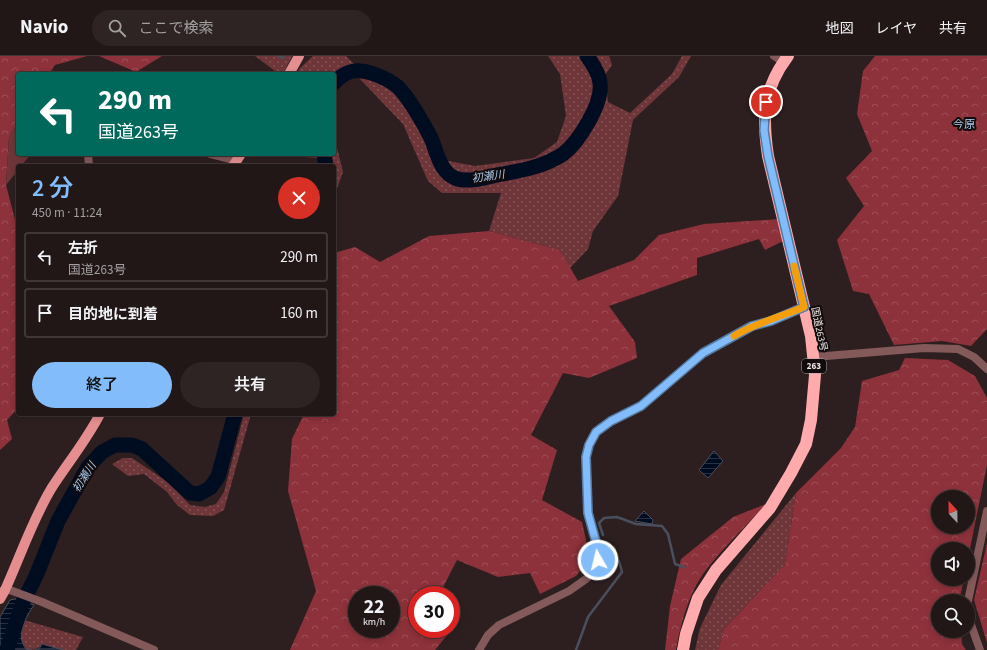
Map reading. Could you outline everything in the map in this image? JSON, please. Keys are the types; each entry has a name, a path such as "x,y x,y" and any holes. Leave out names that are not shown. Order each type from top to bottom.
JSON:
{"highway":[{"name":"国道263号","path":"683,650 686,634 698,598 716,570 770,508 806,444 811,420 815,375 814,357 804,307 768,156 764,130 766,102 782,58"}],"main road":[{"path":"290,72 299,56"},
{"path":"4,593 35,521 51,490 89,436 99,416"}],"street":[{"path":"219,156 237,160"},
{"path":"479,650 488,635 499,625 569,591 586,579 595,569 598,560 596,542 588,513 586,457 589,445 596,432 611,421 641,406 703,353 752,326 771,321 804,307"},
{"path":"814,357 924,348 958,349 974,357 987,369"},
{"path":"969,594 987,511"},
{"path":"4,593 42,602 154,650"},
{"path":"975,636 980,650"}],"shaded area":[{"path":"255,56 292,56 284,72 276,72"},
{"path":"313,56 346,56 357,67 406,92 433,138 443,160 475,166 534,158 557,142 566,116 560,74 548,56 609,56 612,65 605,75 608,102 630,113 672,74 682,56 691,56 679,77 633,120 618,196 593,231 588,249 570,268 560,250 489,231 501,193 442,193 428,181 403,124 359,78 348,79 336,89 336,72 298,72 299,69"},
{"path":"16,126 16,156 29,156 23,164 16,164 16,172 6,185 9,137"},
{"path":"336,143 343,172 336,191 336,164 331,164 330,159 305,157 336,156"},
{"path":"243,416 250,416 224,510 213,516 190,515 177,505 167,492 144,474 128,476 112,464 123,458 132,458 169,483 190,505 205,507 216,504 224,492"},
{"path":"796,493 785,564 724,629 718,650 695,650 700,628 721,585"},
{"path":"24,620 83,637 76,650 63,650 42,644 35,649 26,649 21,640"}],"green space":[{"path":"0,56 87,56 55,65 50,72 16,72 16,126 9,137 6,185 16,223 16,410 7,420 12,439 0,450"},
{"path":"99,56 162,56 136,72"},
{"path":"875,56 987,56 987,329 971,346 942,341 894,345 869,294 853,291 837,240 864,206 846,178 872,151 857,114 863,71"},
{"path":"779,219 783,241 765,250 759,239 697,258 697,275 609,306 635,342 637,358 589,378 563,373 531,435 557,450 542,500 582,522 590,559 576,576 540,594 530,573 498,577 457,560 444,586 408,586 408,638 445,638 435,650 290,650 316,591 288,491 292,439 303,416 336,416 336,252 355,247 380,262 429,236 489,231 560,250 578,281 634,260 659,235 704,224"},
{"path":"905,358 948,360 975,376 987,398 987,465 975,524 975,490 931,490 931,534 973,534 971,542 931,542 931,586 962,586 961,594 931,594 931,638 962,638 962,644 966,650 718,650 724,629 785,564 796,493 841,448 855,427 862,381 899,370"},
{"path":"766,504 706,570 695,588 686,608 676,650 665,650 670,606 681,559 733,517"},
{"path":"987,543 987,643 975,603 975,596"}],"water":[{"path":"714,451 723,461 708,478 699,470"},
{"path":"644,511 653,520 652,524 635,521"},
{"path":"15,599 34,605 23,626 21,638 26,649 32,650 0,650 0,617 10,600"},
{"path":"42,644 63,650 35,650 39,649"}],"waterway":[{"path":"279,56 284,58"},
{"name":"初瀬川","path":"336,81 347,73 360,71 371,73 398,87 407,98 431,138 442,166 446,171 455,178 476,180 523,170 548,162 563,154 576,141 589,122 598,101 600,91 598,76 587,56"},
{"name":"初瀬川","path":"324,156 326,164"},
{"name":"初瀬川","path":"7,650 23,602 36,576 58,521 88,467 102,452 115,445 132,445 142,449 190,493 199,494 210,488 218,477 234,416"},
{"path":"603,535 599,523 604,518 617,517 636,524 662,526 668,534 675,564 684,567"},
{"path":"576,650 588,617 622,572 619,561 606,543"}],"slow traffic":[{"path":"734,336 752,326 771,321 804,307 794,266"}],"district":[{"name":"今原","path":"964,124"}],"route":[{"path":"598,560 596,542 588,513 586,457 589,445 596,432 611,421 641,406 703,353 752,326 771,321 804,307 768,156 764,130 764,113 766,102"}]}
